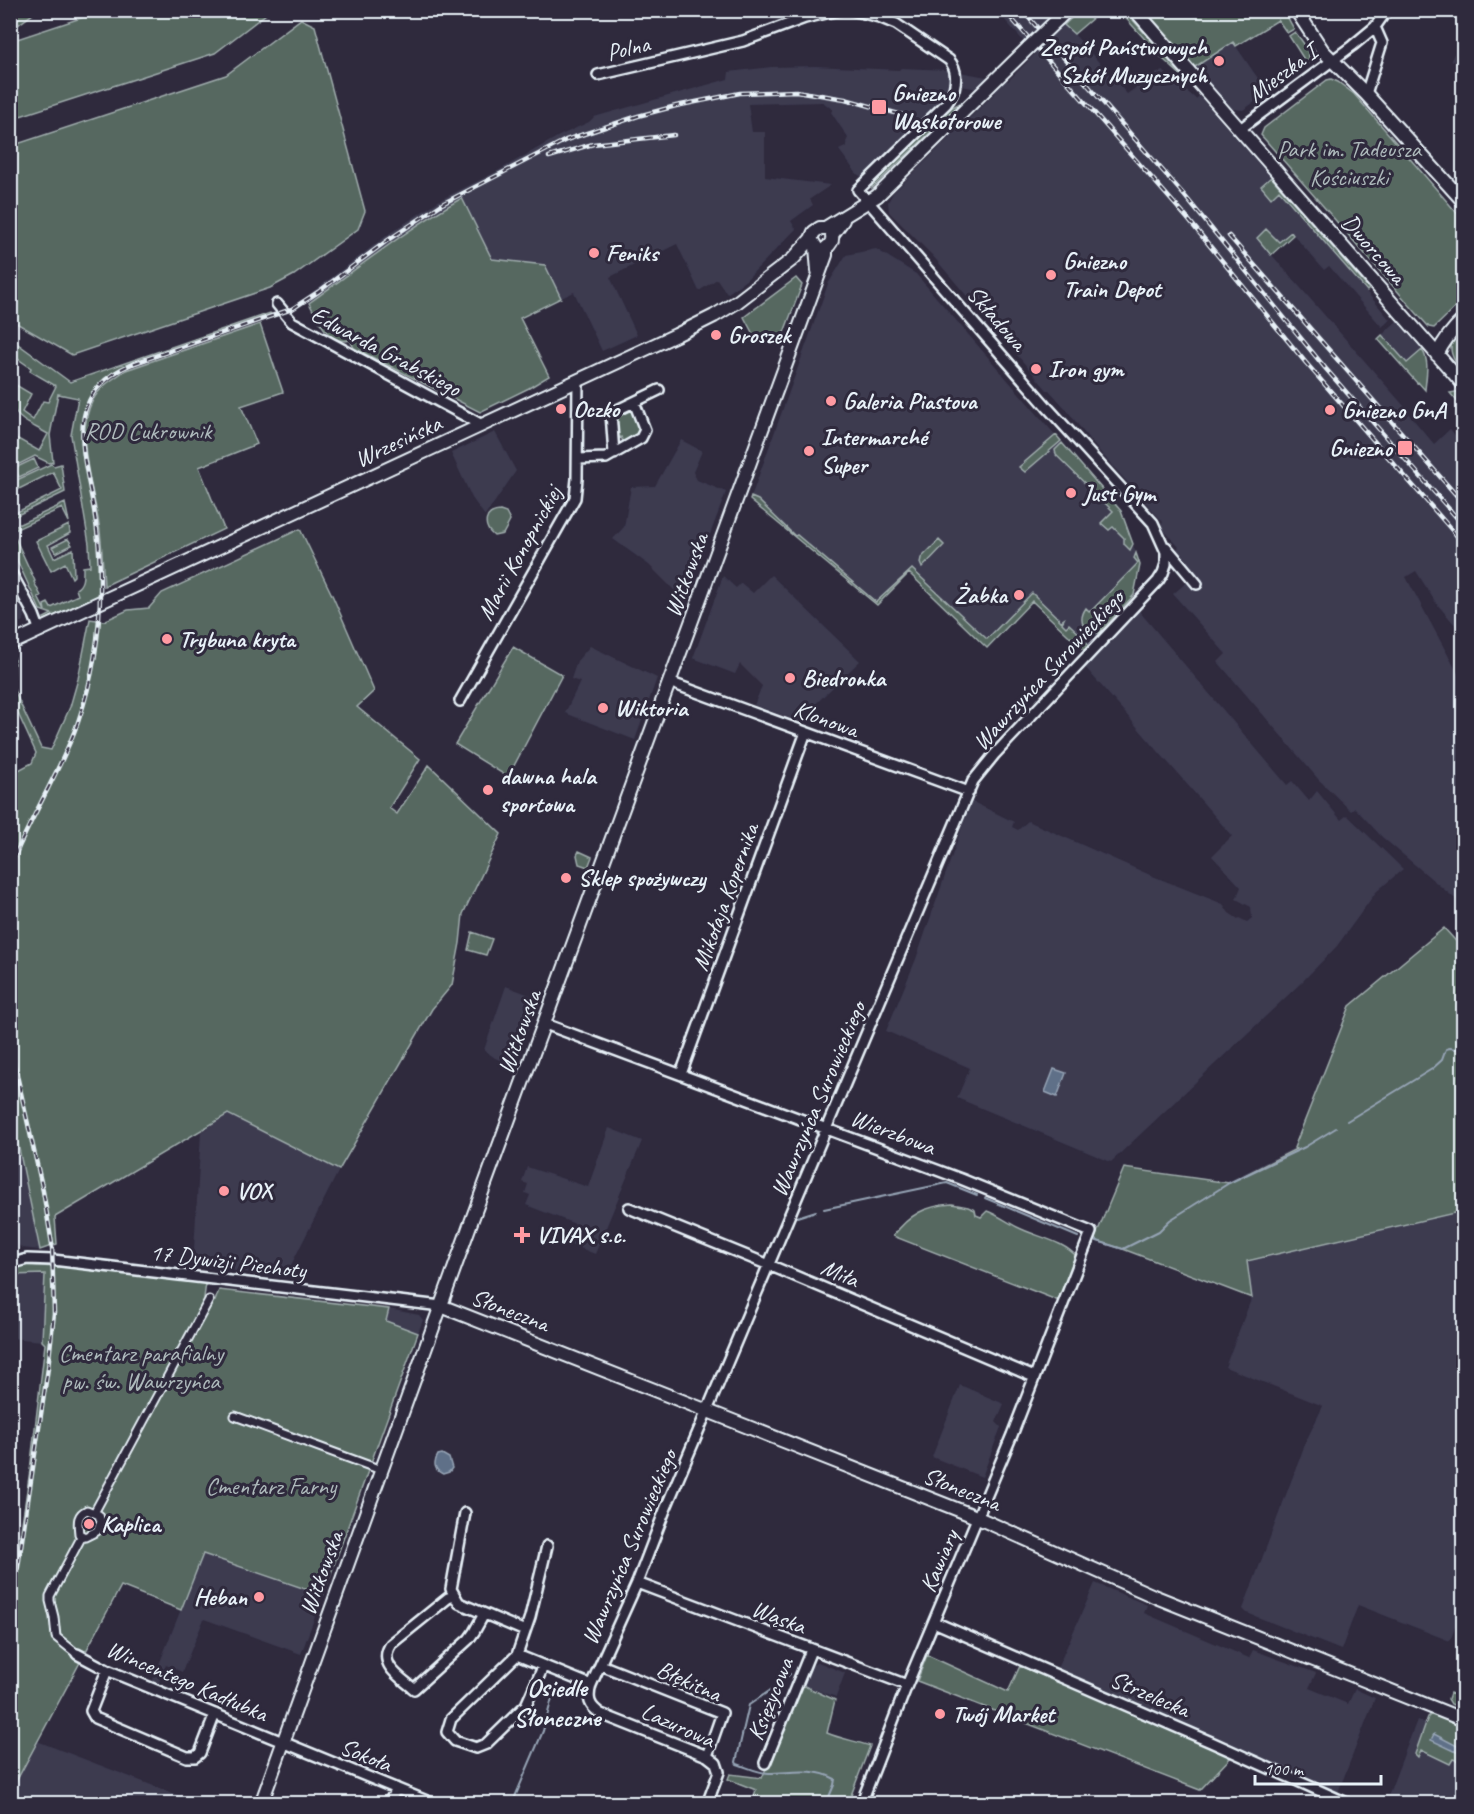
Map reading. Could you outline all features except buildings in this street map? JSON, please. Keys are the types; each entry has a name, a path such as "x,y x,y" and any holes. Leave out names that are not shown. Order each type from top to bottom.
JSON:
{"street":[{"name":"Polna","path":"598,75 743,41 805,18 839,10"},
{"path":"852,10 896,24 949,60 955,67 956,74 953,94 946,104 858,189 869,202"},
{"name":"Dworcowa","path":"1135,10 1464,385"},
{"path":"1296,10 1314,40 1464,202"},
{"name":"Mieszka I","path":"1240,129 1352,46 1375,27 1387,10"},
{"path":"829,231 845,216 869,202 1062,15"},
{"path":"1366,94 1382,43 1375,27"},
{"name":"Składowa","path":"869,202 1047,407 1153,522 1166,552 1165,568"},
{"name":"Wrzesińska","path":"10,644 714,316 797,257 818,245 814,232 817,229 829,231"},
{"name":"Witkowska","path":"818,245 831,245 833,240 829,231"},
{"name":"Witkowska","path":"261,1803 818,269 826,255 818,245"},
{"path":"797,257 818,269"},
{"name":"Edwarda Grabskiego","path":"278,304 292,322 482,425"},
{"path":"1437,355 1443,342 1464,319"},
{"name":"Marii Konopnickiej","path":"460,701 575,498 578,459 578,380"},
{"path":"614,454 612,413 659,390"},
{"path":"578,459 606,458 641,438 645,430 634,402"},
{"name":"Składowa","path":"1162,543 1197,584"},
{"path":"1165,568 1188,574"},
{"name":"Wawrzyńca Surowieckiego","path":"588,1701 591,1685 637,1583 665,1510 969,792 982,768 1147,593 1165,568"},
{"path":"10,571 40,631"},
{"name":"Klonowa","path":"669,682 969,792"},
{"name":"Mikołaja Kopernika","path":"681,1074 806,732"},
{"name":"Wierzbowa","path":"545,1024 828,1128 1091,1232"},
{"name":"Miła","path":"629,1208 1035,1377"},
{"name":"Kawiary","path":"861,1803 907,1685 1012,1435 1091,1232"},
{"name":"17 Dywizji Piechoty","path":"10,1264 27,1259 53,1260 441,1306"},
{"path":"94,1513 209,1299"},
{"name":"Słoneczna","path":"441,1306 978,1517 1156,1597 1464,1720"},
{"path":"235,1416 381,1470"},
{"path":"87,1510 99,1515 101,1522 97,1531 85,1537 82,1536 78,1520 81,1512 87,1510"},
{"path":"465,1513 451,1589 454,1596 459,1604 525,1631"},
{"path":"77,1654 56,1637 50,1596 82,1536"},
{"path":"543,1667 526,1705 486,1744 476,1748 455,1741 447,1732 451,1719 517,1655 547,1545"},
{"name":"Wąska","path":"637,1583 907,1685"},
{"path":"454,1596 448,1598 388,1648 386,1659 389,1668 414,1689 469,1639 484,1614"},
{"name":"Strzelecka","path":"934,1622 1349,1803"},
{"name":"Księżycowa","path":"765,1763 811,1650"},
{"name":"Wincentego Kadłubka","path":"77,1654 107,1670 283,1742"},
{"path":"517,1655 591,1685"},
{"name":"Błękitna","path":"601,1665 722,1713 707,1756"},
{"path":"107,1670 91,1711 95,1718 187,1757 195,1757 200,1753 215,1714"},
{"name":"Lazurowa","path":"588,1701 591,1707 601,1714 707,1756 716,1763 720,1772 707,1803"},
{"name":"Sokoła","path":"283,1742 434,1803"},
{"path":"389,1803 396,1788"}],"shaded area":[{"path":"996,10 1046,10 1051,13 1074,34 1127,94 1163,71 1196,99 1199,96 1340,256 1338,258 1390,320 1382,327 1329,266 1324,270 1291,232 1279,242 1266,229 1257,238 1408,410 1407,412 1434,444 1450,429 1463,445 1463,634 1436,603 1416,571 1406,577 1463,683 1464,868 1460,870 1459,902 1382,837 1355,808 1351,811 1319,780 1218,662 1226,654 1173,594 1187,582 1193,588 1201,581 1176,550 1179,547 1160,526 1163,522 1092,443 1066,409 1047,390 932,255 889,212 888,202 893,193 996,92 949,84 944,100 862,177 857,174 839,150 847,146 848,138 831,112 833,110 823,102 748,104 752,132 765,132 765,177 831,185 810,199 813,205 791,221 796,229 746,280 727,294 717,279 699,291 677,244 610,277 637,335 602,351 574,292 520,318 461,198 432,214 309,303 306,297 390,233 440,200 589,122 594,117 728,79 729,72 771,67 815,66 899,70 901,68 949,70 1008,81 1035,54"},
{"name":"Zespół Państwowych Szkół Muzycznych","path":"1172,11 1225,46 1233,42 1268,93 1243,110 1232,109 1156,22"},
{"path":"1463,35 1463,66 1451,60"},
{"path":"876,249 916,274 1121,511 1140,565 1134,595 1084,650 1032,601 987,648 909,573 877,605 750,500 828,284 846,255"},
{"path":"1397,321 1422,350 1407,363 1382,335"},
{"path":"495,432 516,471 485,516 472,498 451,453"},
{"path":"681,440 702,451 693,472 697,480 726,492 685,601 649,565 613,539 624,527 631,487 655,486"},
{"path":"771,575 860,661 798,721 754,705 762,686 740,664 735,674 693,658 723,576 736,588 741,583 753,593"},
{"path":"10,587 25,617 23,621 11,627"},
{"path":"1139,611 1287,785 1292,781 1309,801 1317,791 1341,820 1347,815 1403,869 1376,892 1337,946 1302,982 1111,1162 957,1098 970,1068 886,1031 916,959 971,801 1014,822 1012,827 1018,830 1028,821 1150,875 1223,904 1229,913 1238,919 1247,922 1252,918 1251,907 1236,899 1241,887 1212,856 1232,836 1085,667"},
{"path":"590,646 657,678 635,740 565,713 580,682 571,679 577,661"},
{"path":"1444,928 1463,949 1464,1604 1450,1641 1358,1605 1341,1650 1247,1613 1243,1609 1307,1439 1323,1406 1225,1367 1252,1297 1095,1240 1124,1168 1227,1182 1294,1148 1350,1006"},
{"path":"506,986 540,999 515,1066 495,1058 484,1050"},
{"path":"10,1110 40,1250 22,1248 11,1239"},
{"path":"228,1114 339,1170 285,1277 193,1266 201,1132"},
{"path":"609,1128 642,1141 595,1254 568,1243 575,1224 526,1205 530,1195 525,1193 528,1184 522,1182 527,1167 588,1187"},
{"path":"45,1273 42,1341 11,1338 11,1275"},
{"path":"389,1309 419,1315 423,1320 418,1333 386,1321"},
{"path":"960,1385 1004,1404 996,1422 1001,1427 982,1477 932,1457"},
{"path":"203,1554 323,1595 301,1654 204,1619 182,1672 166,1665 158,1684 152,1682"},
{"path":"1095,1583 1147,1605 1144,1613 1249,1658 1253,1650 1316,1673 1309,1688 1348,1704 1355,1689 1375,1698 1337,1795 1056,1671"},
{"path":"818,1662 845,1673 836,1697 802,1685 808,1668"},
{"path":"1417,1720 1463,1739 1463,1803 1385,1804"},
{"path":"37,1741 198,1803 11,1803 11,1791"}],"green space":[{"path":"11,10 34,10 34,13 11,30"},
{"path":"105,10 270,11 215,53 11,119 11,41"},
{"path":"1080,10 1101,11 1074,34 1064,25"},
{"path":"1104,11 1125,11 1185,79 1163,59 1121,13 1116,17"},
{"path":"1146,11 1284,11 1294,29 1287,33 1278,20 1236,46 1233,42 1195,67"},
{"path":"301,19 315,26 365,211 358,229 294,275 270,288 72,355 11,320 11,146 226,75"},
{"path":"1295,32 1308,52 1307,64 1289,36"},
{"name":"Park im. Tadeusza Kościuszki","path":"1331,79 1354,94 1463,220 1463,300 1434,328 1429,327 1420,317 1261,135 1264,128"},
{"path":"960,103 872,188 872,185 951,108"},
{"path":"1271,177 1369,289 1367,291 1279,190 1271,198 1261,186"},
{"path":"462,198 492,259 545,265 561,298 520,318 549,376 480,412 354,348 350,340 336,339 325,330 309,303 403,235"},
{"path":"1266,229 1279,242 1291,232 1293,235 1271,255 1257,238"},
{"path":"796,278 802,285 780,343 753,334 744,317"},
{"path":"270,313 273,316 123,368 104,382 91,398 84,415 82,433 97,533 100,595 45,620 44,618 52,614 40,610 11,547 11,528 65,503 69,522 62,508 12,531 35,581 41,596 38,597 45,611 44,605 48,603 51,608 78,595 76,589 82,582 83,567 90,566 89,544 71,435 78,398 58,394 50,435 53,462 49,463 35,456 11,468 11,458 14,456 11,448 11,435 39,451 48,434 18,416 13,404 11,382 31,394 22,412 33,420 43,401 48,402 56,386 30,371 31,368 11,354 11,339 70,382"},
{"name":"ROD Cukrownik","path":"260,324 283,392 241,406 257,444 199,467 224,529 104,586 100,531 85,447 87,415 93,400 104,386 126,370"},
{"path":"1457,332 1463,336 1463,373 1451,349 1451,343"},
{"path":"1382,335 1407,363 1422,350 1427,364 1425,390 1378,339"},
{"path":"1461,391 1463,417 1457,410 1462,407 1450,393"},
{"path":"632,407 640,430 637,435 623,442 621,437 619,438 616,415"},
{"path":"1056,435 1061,441 1025,472 1019,467"},
{"path":"1062,443 1121,511 1133,544 1130,550 1124,544 1124,538 1113,527 1109,530 1101,523 1113,511 1056,455 1055,450"},
{"path":"34,459 38,468 19,477 15,468"},
{"path":"51,464 54,466 61,464 65,492 11,518 11,515 62,490 53,472 13,492 11,468 17,480"},
{"path":"751,497 758,500 795,536 797,535 876,602 912,569 987,639 1032,593 1061,621 1064,619 1062,623 1066,627 1069,624 1086,640 1088,646 1084,650 1032,601 987,648 909,573 877,605 750,500"},
{"path":"500,511 506,513 510,521 503,534 494,536 486,520 491,514"},
{"path":"69,525 70,533 48,545 54,558 73,549 74,576 72,578 65,563 51,571 36,541"},
{"path":"300,529 374,691 357,707 420,759 389,808 397,814 429,765 501,834 463,914 452,985 432,1009 339,1170 228,1114 55,1217 57,1244 40,1250 11,1110 11,774 32,763 36,753 11,698 11,660 14,658 13,688 41,748 51,750 70,707 90,619 104,621 128,610 149,608 162,593"},
{"path":"68,539 72,545 56,553 52,547"},
{"path":"939,540 944,545 922,568 921,558"},
{"path":"1136,553 1140,565 1134,595 1099,633 1089,631 1082,622 1086,608 1090,612 1138,563 1134,558"},
{"path":"513,647 562,675 508,777 455,744"},
{"path":"579,851 592,857 588,867 579,864 577,855"},
{"path":"1444,928 1463,949 1463,1211 1247,1261 1252,1298 1094,1240 1124,1168 1229,1183 1296,1149 1294,1148 1350,1006"},
{"path":"472,932 492,939 486,955 468,950"},
{"path":"952,1204 975,1210 976,1215 981,1217 987,1211 995,1214 1013,1225 1057,1243 1072,1252 1078,1258 1059,1301 893,1236 919,1212"},
{"path":"22,1265 76,1268 206,1283 204,1298 215,1301 219,1290 389,1309 386,1321 418,1333 323,1595 203,1554 181,1610 121,1586 11,1791 11,1596 30,1470 45,1344 42,1341 45,1274 11,1275 11,1270"},
{"path":"927,1655 1008,1692 1020,1666 1233,1755 1200,1790 917,1681"},
{"path":"802,1685 835,1700 827,1733 870,1746 848,1803 772,1803 754,1796 756,1790 728,1779 730,1774 762,1778"},
{"path":"1450,1693 1463,1699 1463,1709 1451,1704 1448,1699"},
{"path":"1432,1714 1463,1726 1463,1763 1453,1759 1450,1764 1421,1750 1418,1757 1415,1754 1428,1717"}],"water":[{"path":"1054,1069 1066,1073 1057,1097 1045,1092"},
{"path":"442,1454 449,1458 452,1468 443,1474 436,1468 435,1463 438,1455"},
{"path":"1434,1734 1463,1749 1463,1755 1431,1740"}],"waterway":[{"path":"1347,1121 1432,1069 1442,1060 1446,1049 1464,1046"},
{"path":"1094,1240 1123,1249 1159,1231 1170,1220 1229,1183 1305,1147 1336,1128"},
{"path":"824,1209 947,1183 977,1195"},
{"path":"985,1198 1078,1237"},
{"path":"797,1217 816,1211"},
{"path":"790,1674 749,1705 736,1762 765,1773 811,1772 827,1775 835,1779 826,1804"},
{"path":"512,1804 543,1731 555,1687"}],"railway":[{"path":"1004,10 1187,218 1306,363 1464,544"},
{"path":"1022,10 1184,195 1326,369 1464,526"},
{"path":"10,867 71,741 84,705 92,669 99,615 100,561 83,446 83,426 86,408 95,391 110,376 132,364 292,309 442,204 566,140 638,116 740,93 796,91 845,99 906,116"},
{"path":"549,157 593,144 674,135"},
{"path":"1229,236 1464,504"},
{"path":"10,1044 43,1191 52,1244 54,1313 48,1368 10,1620"}],"place":[{"name":"Zespół Państwowych Szkół Muzycznych","path":"1219,61"},
{"name":"Gniezno Wąskotorowe","path":"879,107"},
{"name":"Feniks","path":"594,253"},
{"name":"Gniezno Train Depot","path":"1051,275"},
{"name":"Groszek","path":"716,335"},
{"name":"Iron gym","path":"1036,369"},
{"name":"Galeria Piastova","path":"831,401"},
{"name":"Oczko","path":"561,409"},
{"name":"Gniezno GnA","path":"1330,410"},
{"name":"Gniezno","path":"1405,448"},
{"name":"Intermarché Super","path":"809,451"},
{"name":"Just Gym","path":"1071,493"},
{"name":"Żabka","path":"1019,595"},
{"name":"Trybuna kryta","path":"167,639"},
{"name":"Biedronka","path":"790,678"},
{"name":"Wiktoria","path":"603,708"},
{"name":"dawna hala sportowa","path":"488,790"},
{"name":"Sklep spożywczy","path":"566,878"},
{"name":"VOX","path":"224,1191"},
{"name":"VIVAX s.c.","path":"522,1235"},
{"name":"Kaplica","path":"89,1524"},
{"name":"Heban","path":"259,1597"},
{"name":"Twój Market","path":"940,1714"}],"district":[{"name":"Osiedle Słoneczne","path":"557,1702"}],"park label":[{"name":"Cmentarz parafialny pw. św. Wawrzyńca","path":"141,1367"},
{"name":"Cmentarz Farny","path":"271,1486"}]}
